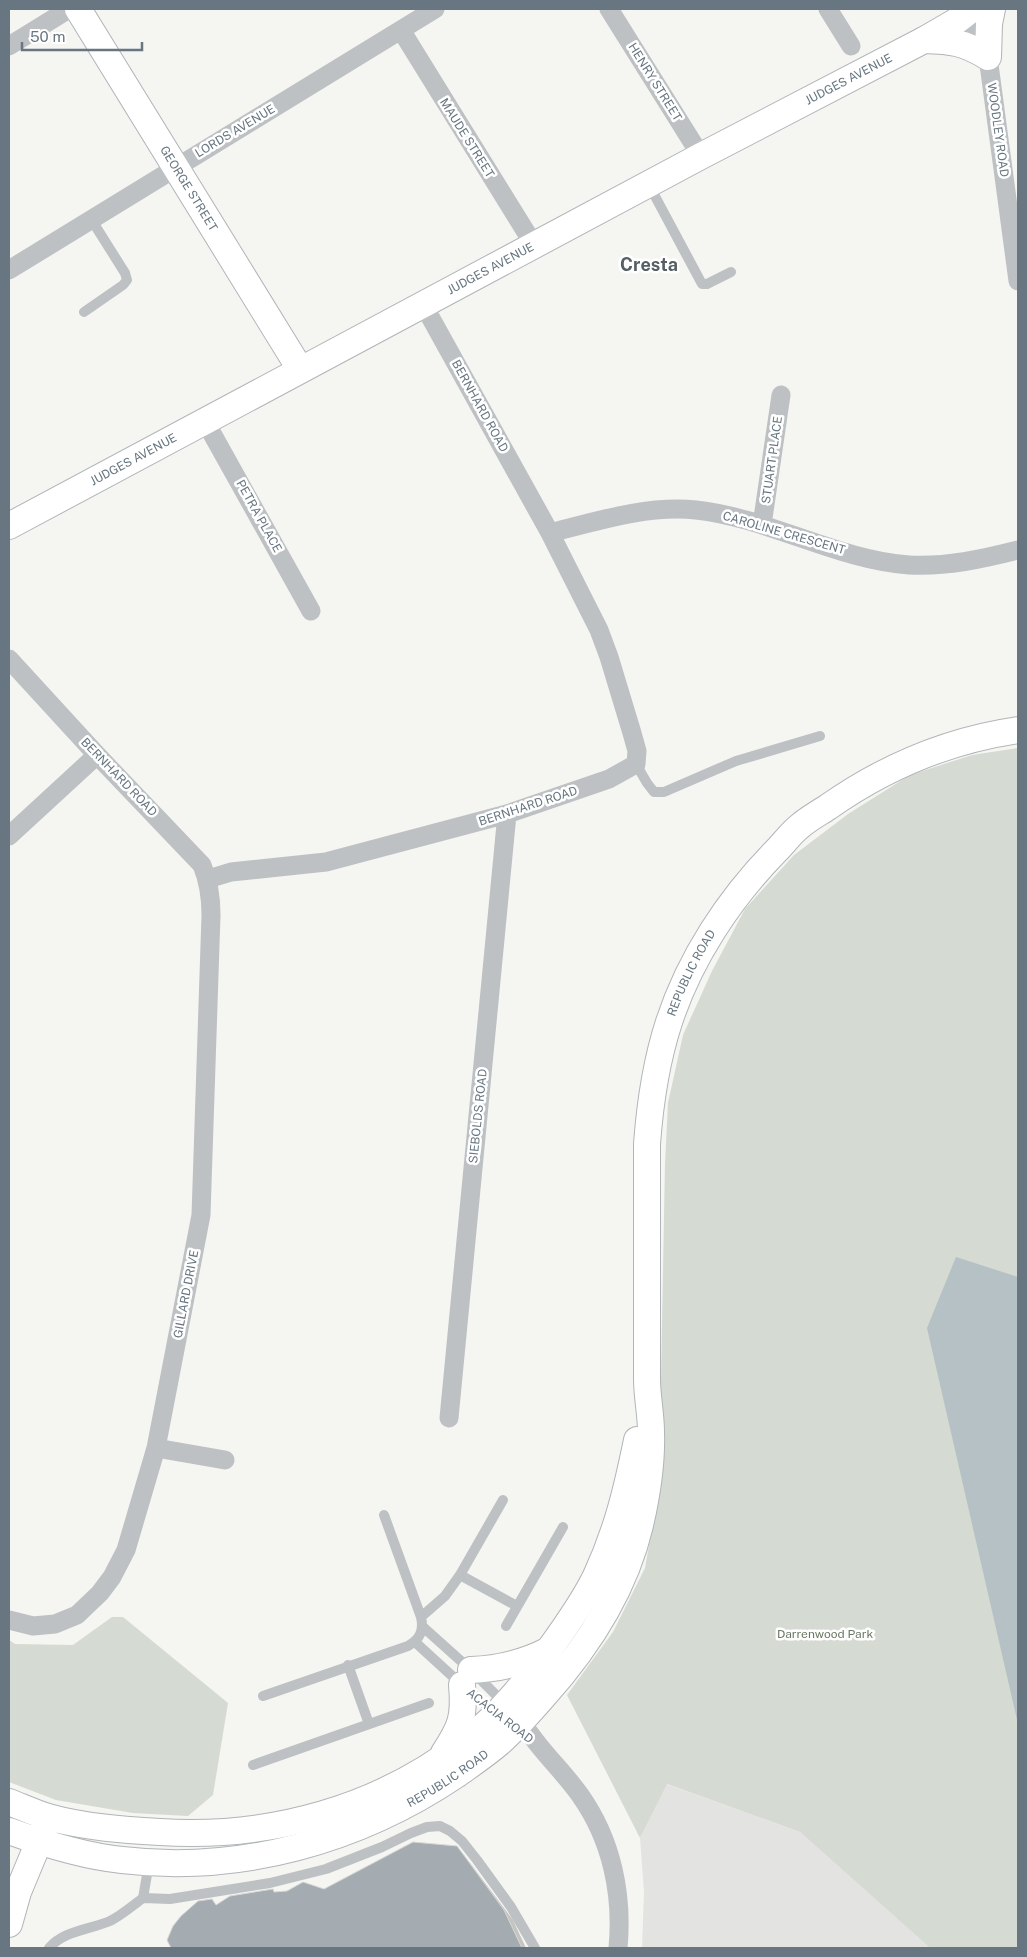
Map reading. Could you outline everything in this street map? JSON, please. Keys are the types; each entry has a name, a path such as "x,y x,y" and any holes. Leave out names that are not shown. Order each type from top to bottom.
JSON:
{"main road":[{"name":"GEORGE STREET","path":"78,9 300,369"},
{"path":"924,40 955,41 988,56 989,24 992,9"},
{"name":"JUDGES AVENUE","path":"9,526 648,184 924,40 969,11"},
{"name":"REPUBLIC ROAD","path":"9,1802 49,1817 99,1826 144,1831 214,1833 250,1830 312,1818 359,1802 402,1782 466,1741 509,1717 563,1675 606,1610 633,1550 648,1486 651,1433 647,1391 647,1144 650,1106 656,1070 669,1022 688,976 727,909 763,864 800,826 851,791 908,760 963,741 1018,730"},
{"name":"REPUBLIC ROAD","path":"9,1831 38,1842 122,1860 149,1862 232,1861 262,1856 328,1839 402,1808 437,1788 476,1761 509,1717 522,1687 572,1616 595,1578 626,1497 647,1391"},
{"path":"441,1758 456,1734 463,1714 467,1678 492,1669 535,1658 549,1650"},
{"path":"9,1924 18,1892 49,1817"}],"street":[{"path":"9,46 69,9"},
{"name":"LORDS AVENUE","path":"9,270 435,9"},
{"name":"HENRY STREET","path":"609,9 701,156"},
{"path":"828,9 851,46"},
{"name":"WOODLEY ROAD","path":"969,11 988,56 1018,281"},
{"name":"MAUDE STREET","path":"400,30 534,245"},
{"name":"BERNHARD ROAD","path":"9,659 97,756 202,865 208,879 231,872 326,862 507,814 609,779 636,764 637,751 635,742 609,657 592,615 550,533 423,304"},
{"name":"STUART PLACE","path":"762,525 781,395"},
{"name":"PETRA PLACE","path":"205,421 311,611"},
{"name":"CAROLINE CRESCENT","path":"550,533 634,513 663,510 694,510 723,514 875,559 909,565 941,565 1018,550"},
{"path":"9,836 97,756"},
{"name":"SIEBOLDS ROAD","path":"448,1418 507,814"},
{"name":"GILLARD DRIVE","path":"9,1620 33,1626 55,1624 77,1615 100,1593 112,1577 126,1550 156,1448 201,1215 210,915 208,879"},
{"path":"156,1448 226,1460"},
{"name":"ACACIA ROAD","path":"509,1717 567,1777 582,1797 601,1832 611,1859 615,1878 620,1928 618,1948"}],"lane":[{"path":"648,184 702,284 707,284 731,272"},
{"path":"84,312 123,285 127,280 125,273 91,219"},
{"path":"636,764 654,792 664,792 736,761 820,736"},
{"path":"415,1642 422,1622 445,1596 460,1575 503,1500"},
{"path":"384,1515 422,1622 467,1678"},
{"path":"506,1626 562,1527"},
{"path":"460,1575 517,1606"},
{"path":"264,1696 415,1642"},
{"path":"415,1642 467,1678"},
{"path":"348,1666 369,1724"},
{"name":"ACACIA ROAD","path":"467,1678 509,1717"},
{"name":"ACACIA ROAD","path":"467,1678 509,1717"},
{"path":"253,1765 429,1704"},
{"path":"49,1948 60,1938 113,1919 143,1898 170,1899 270,1883 326,1869 382,1847 411,1833 427,1827 440,1826 450,1831 462,1841 477,1860 494,1883 535,1948"},
{"path":"143,1898 149,1862"}],"shaded area":[{"path":"956,1257 1018,1277 1018,1724 927,1328"},
{"path":"666,1784 800,1832 930,1948 642,1948 644,1892 640,1838"}],"green space":[{"name":"Darrenwood Park","path":"1018,748 1018,1948 930,1948 800,1832 667,1784 640,1838 567,1695 613,1632 645,1568 659,1488 665,1164 668,1103 683,1035 712,971 745,909 794,855 848,814 910,775 972,755"},
{"path":"112,1617 123,1617 228,1703 213,1795 188,1816 133,1813 56,1800 9,1782 9,1640 15,1644 73,1645"}],"building":[{"path":"413,1842 457,1846 504,1910 522,1948 171,1948 167,1940 173,1926 198,1901 212,1899 216,1905 230,1896 273,1889 274,1892 287,1891 303,1882 324,1889"}],"district":[{"name":"Cresta","path":"649,265"}]}
